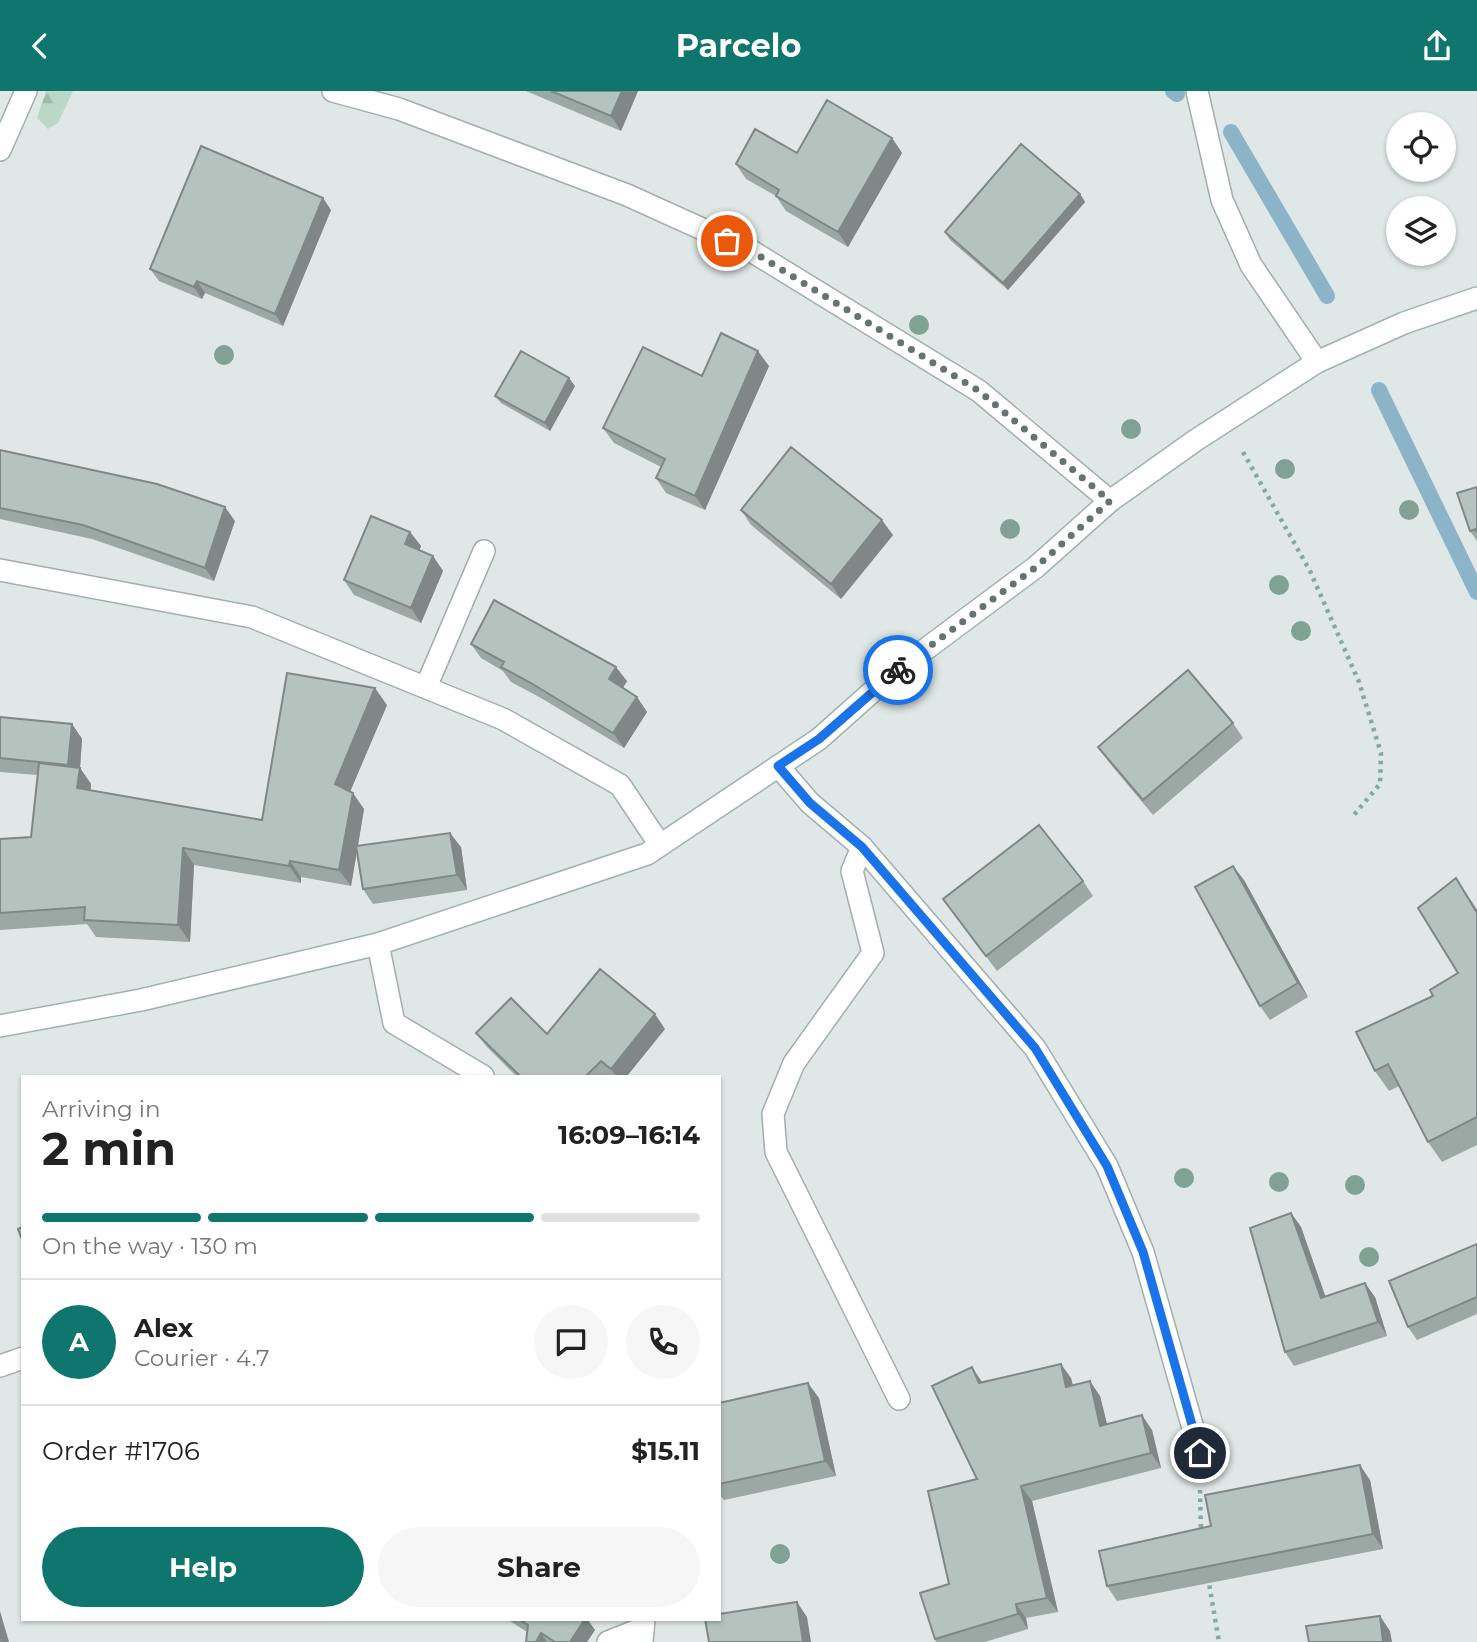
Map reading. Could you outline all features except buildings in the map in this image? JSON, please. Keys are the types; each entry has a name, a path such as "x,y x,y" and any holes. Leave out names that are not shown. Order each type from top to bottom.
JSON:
{"main road":[{"path":"0,150 26,91"},
{"path":"333,91 400,109 614,190 753,252 979,391 1110,501"},
{"path":"1197,91 1222,200 1251,265 1317,362"},
{"path":"0,1026 141,1000 378,944 647,854 819,739 891,675 1036,567 1110,501 1196,439 1317,362 1405,323 1477,298"},
{"path":"426,687 485,551"},
{"path":"0,570 253,617 503,719 620,785 660,845"},
{"path":"778,766 810,803 862,847 1035,1048 1107,1166 1143,1252 1200,1453"},
{"path":"862,847 852,871 873,953 794,1063 773,1114 776,1151 899,1399"},
{"path":"378,944 394,1023 481,1075"},
{"path":"0,1366 21,1359"},
{"path":"608,1642 643,1630"}],"path":[{"path":"1225,421 1310,571 1360,682 1381,753 1380,783 1353,816"},
{"path":"1200,1453 1202,1536"},
{"path":"1208,1576 1219,1642"}],"green space":[{"path":"46,91 73,91 58,123 48,129 37,118"}],"waterway":[{"path":"1173,91 1177,94"},
{"path":"1231,132 1327,296"},
{"path":"1379,390 1477,592"}],"way so far":[{"path":"727,241 753,252 979,391 1110,501 1036,567 898,670"}],"route":[{"path":"898,670 819,739 778,766 810,803 862,847 1035,1048 1107,1166 1143,1252 1200,1453"}]}
